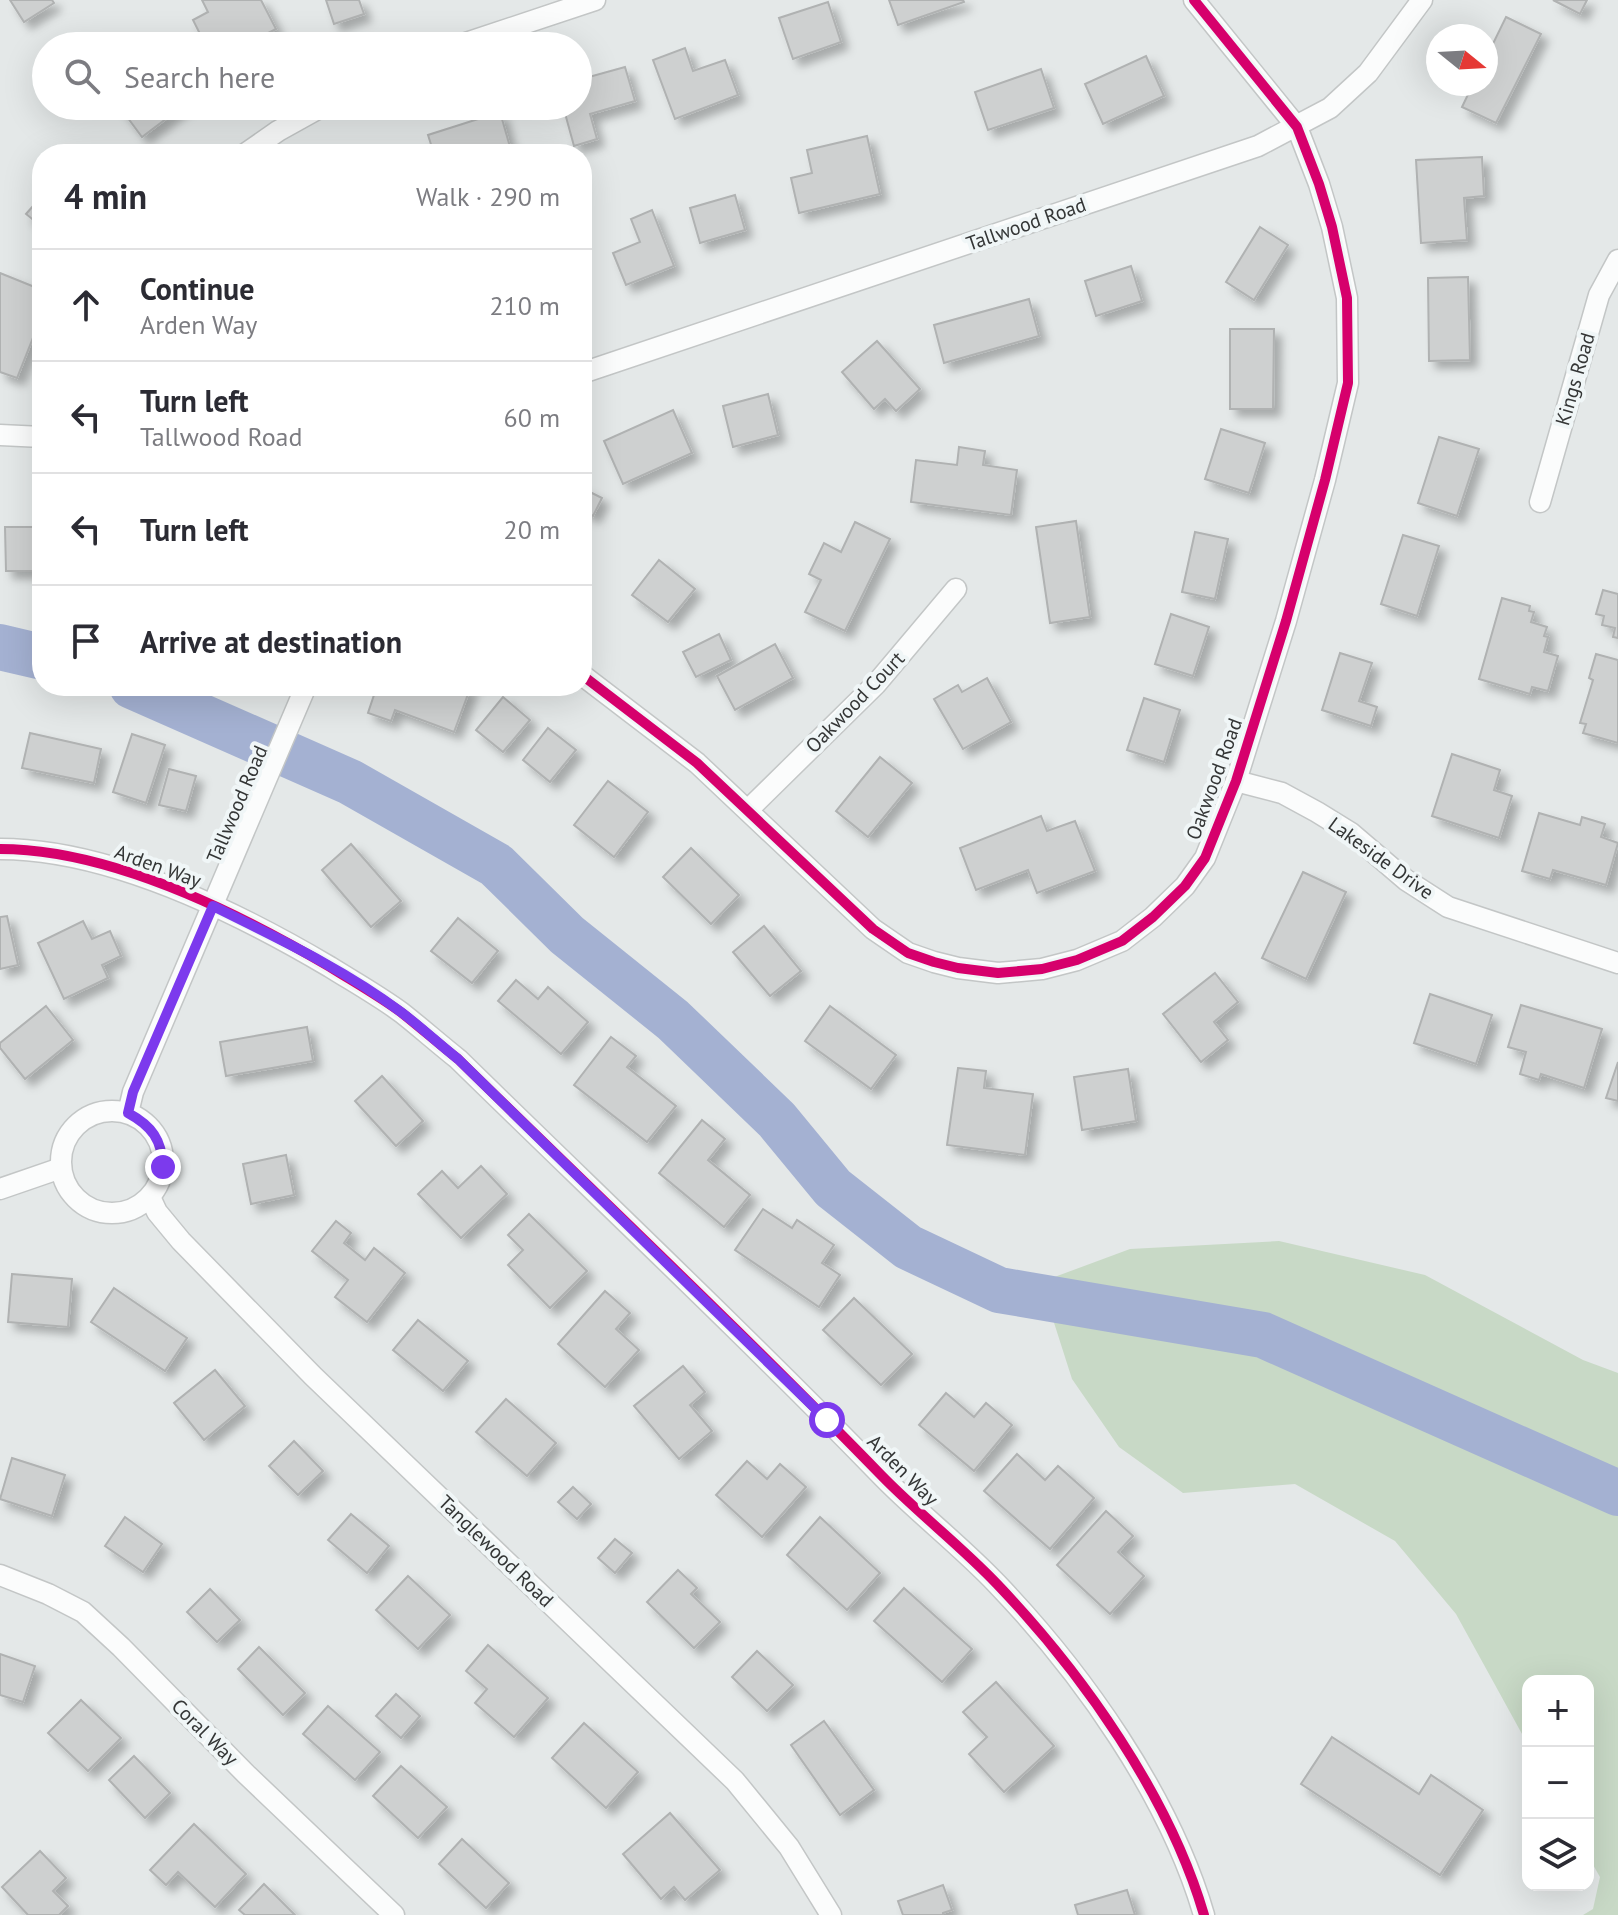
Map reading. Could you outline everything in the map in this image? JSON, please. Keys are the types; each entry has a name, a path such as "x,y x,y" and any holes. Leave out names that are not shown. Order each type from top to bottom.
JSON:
{"street":[{"path":"499,32 595,0"},
{"name":"Oakwood Road","path":"592,682 648,723 748,810 840,900 873,929 908,953 958,968 998,973 1042,969 1077,960 1122,941 1185,886 1205,858 1236,781 1290,607 1348,383 1347,298 1332,227 1297,127 1194,0"},
{"name":"Tallwood Road","path":"592,370 1258,146 1330,108 1368,73 1422,0"},
{"path":"259,144 298,120"},
{"name":"Kings Road","path":"1540,502 1599,295 1618,260"},
{"path":"0,435 32,437"},
{"name":"Oakwood Court","path":"748,810 876,684 956,589"},
{"name":"Tallwood Road","path":"128,1113 133,1092 302,696"},
{"name":"Lakeside Drive","path":"1236,781 1282,793 1317,812 1351,833 1406,880 1448,907 1618,963"},
{"name":"Arden Way","path":"0,849 30,849 86,860 135,874 213,906 288,943 346,977 400,1011 458,1059 897,1492 994,1581 1047,1638 1090,1694 1139,1773 1174,1836 1204,1915"},
{"path":"111,1110 128,1113 144,1121 156,1134 162,1150 161,1175 150,1197 137,1208 121,1213 104,1213 88,1208 75,1198 65,1184 61,1151 79,1123 94,1114 111,1110"},
{"path":"0,1189 61,1168"},
{"name":"Tanglewood Road","path":"150,1197 157,1212 181,1241 313,1376 735,1781 789,1847 831,1915"},
{"name":"Coral Way","path":"0,1575 83,1612 394,1915"}],"green space":[{"path":"1279,1241 1425,1275 1583,1360 1618,1373 1618,1915 1583,1915 1593,1909 1600,1877 1594,1866 1594,1675 1522,1675 1522,1734 1456,1614 1395,1541 1295,1484 1183,1493 1119,1447 1072,1379 1041,1282 1130,1249"}],"building":[{"path":"10,0 52,0 54,3 24,22"},
{"path":"202,0 261,0 276,29 270,32 199,32 193,20 208,12"},
{"path":"326,0 359,0 364,14 334,24"},
{"path":"889,0 963,0 964,2 898,25"},
{"path":"1553,0 1587,0 1580,14"},
{"path":"828,2 841,42 793,59 779,18"},
{"path":"1506,17 1541,34 1496,123 1462,107 1467,96 1498,96 1498,33"},
{"path":"685,48 693,71 725,60 738,95 675,119 653,60"},
{"path":"1146,56 1164,96 1103,124 1085,84"},
{"path":"625,67 635,101 592,113 592,76"},
{"path":"1041,69 1054,108 988,130 975,92"},
{"path":"129,120 164,120 142,137"},
{"path":"475,120 502,120 509,144 431,144 428,135"},
{"path":"567,120 592,120 597,139 573,144"},
{"path":"867,136 880,194 799,213 791,178 812,173 807,150"},
{"path":"1482,157 1484,196 1464,198 1467,240 1421,243 1416,160"},
{"path":"735,195 745,230 700,243 690,208"},
{"path":"652,210 674,266 626,285 613,253 640,242 631,219"},
{"path":"1260,227 1288,245 1254,300 1226,282"},
{"path":"1131,266 1142,301 1096,316 1085,281"},
{"path":"0,273 32,286 32,340 17,378 0,372"},
{"path":"1468,277 1470,360 1429,361 1428,278"},
{"path":"1029,299 1039,336 944,363 934,325"},
{"path":"1230,329 1274,329 1273,409 1230,409"},
{"path":"877,341 920,389 896,411 885,399 874,409 842,372"},
{"path":"768,394 778,435 733,447 723,406"},
{"path":"673,410 692,453 623,484 604,441"},
{"path":"1221,429 1265,443 1249,493 1205,479"},
{"path":"1439,437 1479,449 1457,516 1418,503"},
{"path":"959,447 985,451 983,465 1017,470 1011,515 911,502 916,460 957,465"},
{"path":"592,493 602,498 592,515"},
{"path":"1076,521 1090,617 1050,623 1036,527"},
{"path":"855,522 890,539 845,631 805,612 821,580 809,574 824,543 841,552"},
{"path":"5,527 32,527 32,571 6,571"},
{"path":"1195,532 1228,539 1215,599 1182,592"},
{"path":"1403,535 1439,546 1417,616 1381,604"},
{"path":"659,560 695,589 668,622 632,595"},
{"path":"1603,590 1618,594 1618,638 1613,637 1615,628 1602,625 1604,616 1596,614"},
{"path":"1502,598 1530,606 1529,611 1534,612 1531,622 1547,627 1544,652 1558,656 1548,691 1532,687 1530,694 1479,679"},
{"path":"1171,614 1209,627 1193,676 1155,664"},
{"path":"719,634 731,660 696,677 683,652"},
{"path":"775,644 793,678 735,710 717,676"},
{"path":"1340,653 1372,663 1359,701 1377,707 1371,726 1322,710"},
{"path":"1596,654 1618,660 1618,743 1583,733 1586,724 1580,723 1593,680 1589,678"},
{"path":"987,678 1011,722 963,749 934,699 958,685 962,692"},
{"path":"374,696 467,696 454,732 395,710 391,721 368,713"},
{"path":"503,697 530,720 503,752 476,730"},
{"path":"1144,698 1180,710 1164,762 1127,750"},
{"path":"548,728 576,750 550,782 523,760"},
{"path":"30,733 101,749 94,783 22,768"},
{"path":"132,734 165,745 146,803 113,792"},
{"path":"1452,754 1500,770 1494,790 1512,796 1499,838 1432,816"},
{"path":"880,757 912,783 868,837 836,811"},
{"path":"169,769 196,776 186,811 159,805"},
{"path":"608,781 648,812 614,857 574,825"},
{"path":"1539,813 1580,825 1582,817 1605,824 1601,837 1618,843 1606,885 1553,870 1550,879 1522,871"},
{"path":"1041,816 1047,831 1075,821 1095,871 1037,893 1028,870 976,890 960,848"},
{"path":"351,844 401,901 371,927 322,870"},
{"path":"691,848 739,895 711,924 663,877"},
{"path":"1303,872 1346,892 1306,979 1262,958"},
{"path":"7,916 18,965 0,969 0,917"},
{"path":"458,918 498,951 472,983 431,951"},
{"path":"83,921 92,939 110,931 121,956 102,965 108,978 64,999 38,943"},
{"path":"764,926 801,971 770,996 733,952"},
{"path":"1215,973 1238,1002 1214,1022 1228,1040 1201,1062 1163,1014"},
{"path":"516,980 538,999 548,987 588,1022 561,1054 498,1001"},
{"path":"1430,994 1492,1015 1476,1064 1414,1043"},
{"path":"1521,1005 1602,1029 1584,1088 1541,1074 1539,1080 1520,1074 1526,1052 1508,1047"},
{"path":"46,1006 73,1040 25,1079 0,1048 0,1043"},
{"path":"830,1006 896,1055 871,1089 805,1041"},
{"path":"307,1027 313,1061 226,1076 220,1042"},
{"path":"611,1037 636,1056 627,1067 676,1106 647,1142 574,1085"},
{"path":"1618,1062 1618,1101 1606,1098"},
{"path":"958,1068 986,1071 984,1088 1033,1094 1025,1155 947,1145"},
{"path":"1128,1069 1136,1121 1082,1130 1074,1077"},
{"path":"382,1076 423,1121 396,1146 355,1101"},
{"path":"702,1120 725,1139 708,1160 750,1195 724,1227 659,1173"},
{"path":"286,1155 294,1195 251,1204 243,1164"},
{"path":"481,1166 507,1194 461,1238 418,1194 442,1171 458,1188"},
{"path":"763,1209 792,1228 797,1220 834,1245 822,1263 840,1275 819,1307 735,1250"},
{"path":"529,1214 587,1271 550,1308 508,1265 523,1250 508,1235"},
{"path":"336,1221 351,1233 344,1243 365,1260 374,1248 405,1273 367,1322 335,1297 348,1280 312,1251"},
{"path":"12,1274 72,1279 68,1327 8,1322"},
{"path":"114,1288 187,1338 165,1371 91,1322"},
{"path":"605,1291 630,1313 616,1329 639,1350 605,1387 558,1344"},
{"path":"854,1298 912,1354 881,1385 823,1330"},
{"path":"418,1320 468,1361 443,1391 393,1350"},
{"path":"683,1366 705,1392 690,1405 712,1431 679,1459 634,1406"},
{"path":"215,1370 245,1406 204,1440 174,1403"},
{"path":"946,1393 974,1417 986,1403 1012,1425 974,1471 919,1425"},
{"path":"506,1399 556,1443 527,1476 476,1432"},
{"path":"294,1441 323,1471 298,1495 269,1466"},
{"path":"1017,1454 1045,1480 1058,1466 1094,1498 1050,1549 984,1491"},
{"path":"12,1458 65,1475 52,1516 0,1499"},
{"path":"747,1461 767,1479 780,1464 806,1487 762,1537 716,1495"},
{"path":"573,1487 591,1504 577,1519 558,1502"},
{"path":"1106,1511 1133,1536 1118,1552 1144,1576 1110,1614 1057,1565"},
{"path":"351,1514 389,1546 367,1573 328,1540"},
{"path":"125,1517 162,1544 143,1572 105,1546"},
{"path":"820,1517 880,1573 847,1610 787,1555"},
{"path":"615,1539 632,1553 615,1573 598,1558"},
{"path":"678,1570 697,1588 691,1594 720,1622 694,1648 647,1602"},
{"path":"408,1576 450,1615 418,1649 376,1610"},
{"path":"904,1588 972,1649 942,1682 874,1621"},
{"path":"210,1589 240,1620 217,1642 187,1612"},
{"path":"488,1645 548,1698 514,1737 475,1703 487,1689 466,1671"},
{"path":"259,1647 305,1693 283,1715 238,1669"},
{"path":"757,1651 793,1685 767,1711 732,1677"},
{"path":"0,1654 35,1666 23,1702 0,1695"},
{"path":"996,1682 1054,1746 1004,1792 969,1754 987,1737 963,1712"},
{"path":"396,1694 420,1716 401,1738 376,1716"},
{"path":"81,1700 121,1738 88,1771 48,1733"},
{"path":"328,1706 380,1752 355,1780 303,1734"},
{"path":"824,1721 874,1790 840,1815 791,1745"},
{"path":"584,1723 638,1772 606,1808 552,1758"},
{"path":"1332,1737 1419,1794 1431,1775 1483,1810 1440,1875 1301,1784"},
{"path":"134,1756 170,1793 145,1818 109,1780"},
{"path":"401,1766 447,1807 418,1838 373,1796"},
{"path":"670,1813 720,1870 685,1900 674,1887 661,1899 623,1854"},
{"path":"194,1824 246,1874 215,1907 178,1872 166,1885 150,1870"},
{"path":"462,1839 509,1883 486,1908 439,1864"},
{"path":"40,1851 66,1878 53,1891 68,1906 59,1915 28,1915 2,1887"},
{"path":"264,1884 295,1915 245,1915 239,1910"},
{"path":"943,1885 952,1910 943,1915 903,1915 898,1901"},
{"path":"1127,1890 1135,1915 1078,1915 1075,1905"}],"waterway":[{"path":"0,647 32,655"},
{"path":"155,696 350,782 496,865 567,935 673,1020 777,1120 833,1188 908,1247 999,1290 1263,1335 1618,1493"}],"cycle path":[{"path":"592,683 697,763 873,929 908,953 934,962 998,973 1042,969 1077,960 1122,941 1185,886 1205,858 1236,781 1286,621 1348,383 1347,298 1332,227 1297,127 1194,0"},
{"path":"0,849 42,852 84,860 128,872 213,905 294,946 375,995 458,1059 725,1318 896,1490 983,1570 1029,1619 1091,1696 1146,1781 1189,1870 1204,1915"}],"route":[{"path":"163,1167 162,1150 156,1134 144,1121 128,1113 133,1092 213,906 288,943 346,977 400,1011 458,1059 827,1420"}]}
